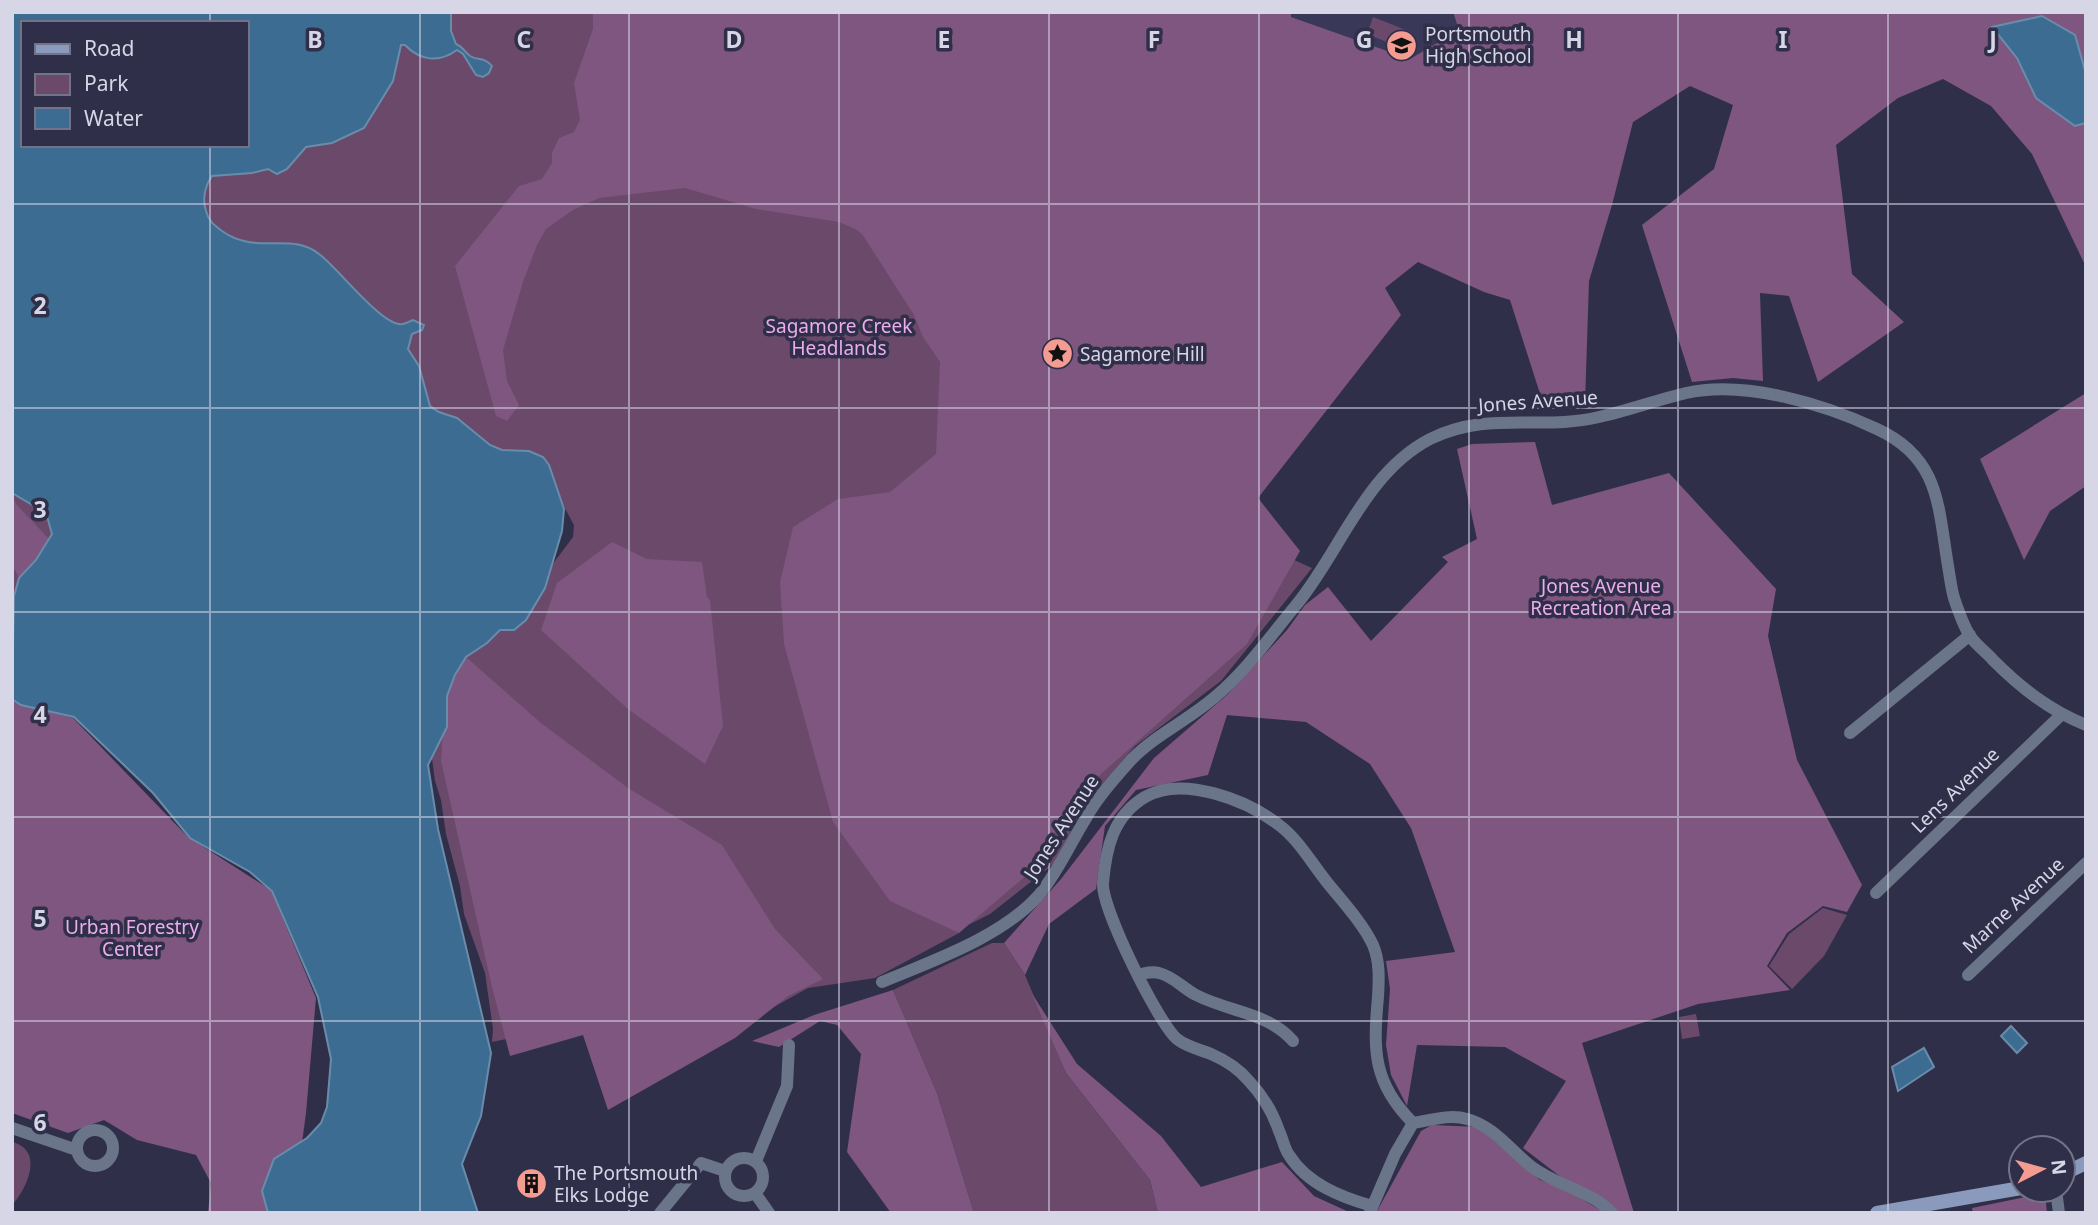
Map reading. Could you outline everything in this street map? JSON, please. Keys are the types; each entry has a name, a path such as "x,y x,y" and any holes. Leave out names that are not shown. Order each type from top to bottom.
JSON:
{"main road":[{"path":"1877,1213 2007,1190"}],"street":[{"name":"Jones Avenue","path":"882,982 963,946 1017,916 1045,887 1095,804 1134,757 1149,743 1196,713 1221,693 1245,667 1311,585 1385,475 1415,448 1467,426 1517,421 1581,421 1690,392 1730,390 1758,393 1822,407 1877,429 1896,439 1913,453 1930,477 1938,503 1953,595 1970,635 2020,687 2061,715 2086,725"},
{"path":"1850,733 1970,635"},
{"name":"Lens Avenue","path":"1876,893 2061,715"},
{"path":"1184,789 1223,796 1279,825 1294,840 1373,945 1379,966 1376,1024 1380,1077 1413,1123 1395,1154 1371,1209 1314,1182 1300,1170 1287,1154 1279,1128 1260,1094 1233,1066 1179,1040 1169,1031 1138,975 1102,890 1105,863 1115,829 1129,807 1155,792 1184,789"},
{"name":"Marne Avenue","path":"1968,975 2084,867"},
{"path":"1138,975 1161,973 1196,995 1275,1024 1293,1041"},
{"path":"755,1161 787,1086 789,1045"},
{"path":"1413,1123 1455,1116 1470,1119 1487,1127 1533,1168 1584,1192 1612,1213"},
{"path":"12,1128 77,1150"},
{"path":"743,1157 755,1161 763,1172 763,1180 755,1193 748,1196 733,1193 724,1179 725,1171 736,1159 743,1157"},
{"path":"660,1213 701,1163 725,1171"},
{"path":"755,1193 768,1213"}],"shaded area":[{"name":"Portsmouth High School","path":"1291,12 1452,12 1460,30 1410,59 1290,17"}],"green space":[{"name":"Sagamore Creek Headlands","path":"445,12 1092,12 1149,495 1312,568 1221,681 1135,746 1084,805 1056,862 990,914 875,978 808,988 613,1096 586,1023 492,1042 493,1029 485,973 464,914 435,781 429,736 434,689 552,565 573,537 574,525 561,501 502,450 486,445 455,417 437,414 209,221 204,207 205,181 217,169 388,40 452,39"},
{"path":"593,12 1291,12 1291,17 1410,59 1459,30 1453,12 2086,12 2086,267 2032,154 1991,106 1943,79 1898,98 1836,145 1852,274 1904,322 1818,382 1789,296 1760,293 1763,381 1733,378 1692,382 1642,225 1714,169 1733,105 1690,86 1633,122 1589,281 1585,403 1543,403 1510,300 1484,292 1418,262 1385,288 1401,315 1258,498 1300,551 1247,644 1082,791 1028,874 959,933 890,901 833,822 784,644 780,582 793,527 838,499 890,492 936,454 940,362 923,337 914,315 862,234 839,222 756,209 685,188 599,198 573,210 546,229 523,282 503,350 507,381 519,405 507,421 496,416 455,266 519,186 542,179 552,163 552,153 559,138 574,132 580,120 574,83 593,29"},
{"path":"1373,17 1411,32 1404,49 1367,34"},
{"path":"2086,393 2086,486 2050,511 2024,560 1980,459"},
{"name":"Jones Avenue Recreation Area","path":"1535,442 1552,505 1669,473 1776,589 1768,636 1797,760 1862,885 1847,912 1823,906 1787,933 1767,966 1790,990 1698,1004 1582,1043 1634,1213 1608,1213 1523,1148 1566,1081 1505,1047 1417,1045 1407,1106 1391,1075 1386,1045 1390,989 1386,961 1455,952 1411,828 1370,764 1306,722 1227,715 1208,775 1136,790 1105,826 1096,889 1049,924 1025,975 1004,943 1061,879 1154,758 1228,694 1287,630 1305,605 1328,587 1371,641 1448,562 1442,557 1477,539 1457,449 1472,444"},
{"path":"12,492 28,499 41,510 49,524 52,541 12,640"},
{"path":"12,493 16,504 49,539 36,560 19,578 15,570 12,570"},
{"path":"612,542 647,559 702,562 707,597 710,600 723,726 705,764 629,710 541,630 557,583"},
{"path":"466,657 541,723 628,788 722,845 775,929 823,979 788,996 735,1038 608,1110 583,1035 510,1056 441,761 445,696"},
{"name":"Urban Forestry Center","path":"12,699 21,705 73,718 188,837 271,890 316,998 300,1158 279,1213 208,1213 211,1183 196,1155 137,1140 104,1120 68,1133 12,1113"},
{"path":"1823,908 1847,915 1824,956 1792,989 1769,966 1789,934"},
{"path":"992,943 1004,943 1025,975 1066,1073 1150,1180 1158,1213 974,1213 937,1093 893,990"},
{"path":"893,990 937,1093 974,1213 891,1213 847,1152 861,1054 837,1025 820,1021 779,1047 752,1041 814,1015"},
{"path":"1031,992 1077,1064 1161,1136 1201,1187 1282,1162 1314,1196 1351,1213 1158,1213 1150,1180 1066,1073"},
{"path":"1696,1014 1700,1036 1682,1039 1679,1017"},
{"path":"1432,1125 1480,1127 1540,1180 1567,1190 1605,1213 1376,1213 1421,1131"},
{"path":"12,1142 22,1146 28,1153 30,1170 23,1189 12,1205"},
{"path":"2007,1201 2007,1204 2046,1204 2047,1213 1973,1213 1972,1208"}],"water":[{"path":"12,12 451,12 451,31 456,44 470,56 489,63 492,66 489,73 483,77 476,75 463,54 457,50 443,57 430,58 401,45 393,81 364,128 332,143 306,147 287,169 277,174 268,169 212,176 206,188 204,202 209,218 222,231 248,242 308,247 327,261 369,304 390,321 405,324 413,320 424,325 422,330 412,334 408,349 419,366 430,406 457,418 490,445 502,450 529,451 543,457 549,465 564,509 562,531 545,588 526,620 514,630 500,630 466,657 447,696 447,727 428,765 438,829 491,1053 481,1116 462,1164 478,1213 268,1213 262,1191 274,1159 307,1138 321,1123 327,1107 331,1059 318,997 272,891 250,872 190,838 153,793 74,717 21,705 12,699 14,596 19,578 36,560 52,534 46,513 12,493"},
{"path":"2042,16 2075,35 2086,74 2086,123 2075,126 2036,98 2017,58 1992,27"},
{"path":"2011,1026 2027,1043 2017,1053 2001,1036"},
{"path":"1924,1048 1934,1067 1898,1091 1892,1067"}],"place":[{"name":"Portsmouth High School","path":"1402,45"},
{"name":"Sagamore Hill","path":"1057,354"},
{"name":"The Portsmouth Elks Lodge","path":"531,1184"}]}
